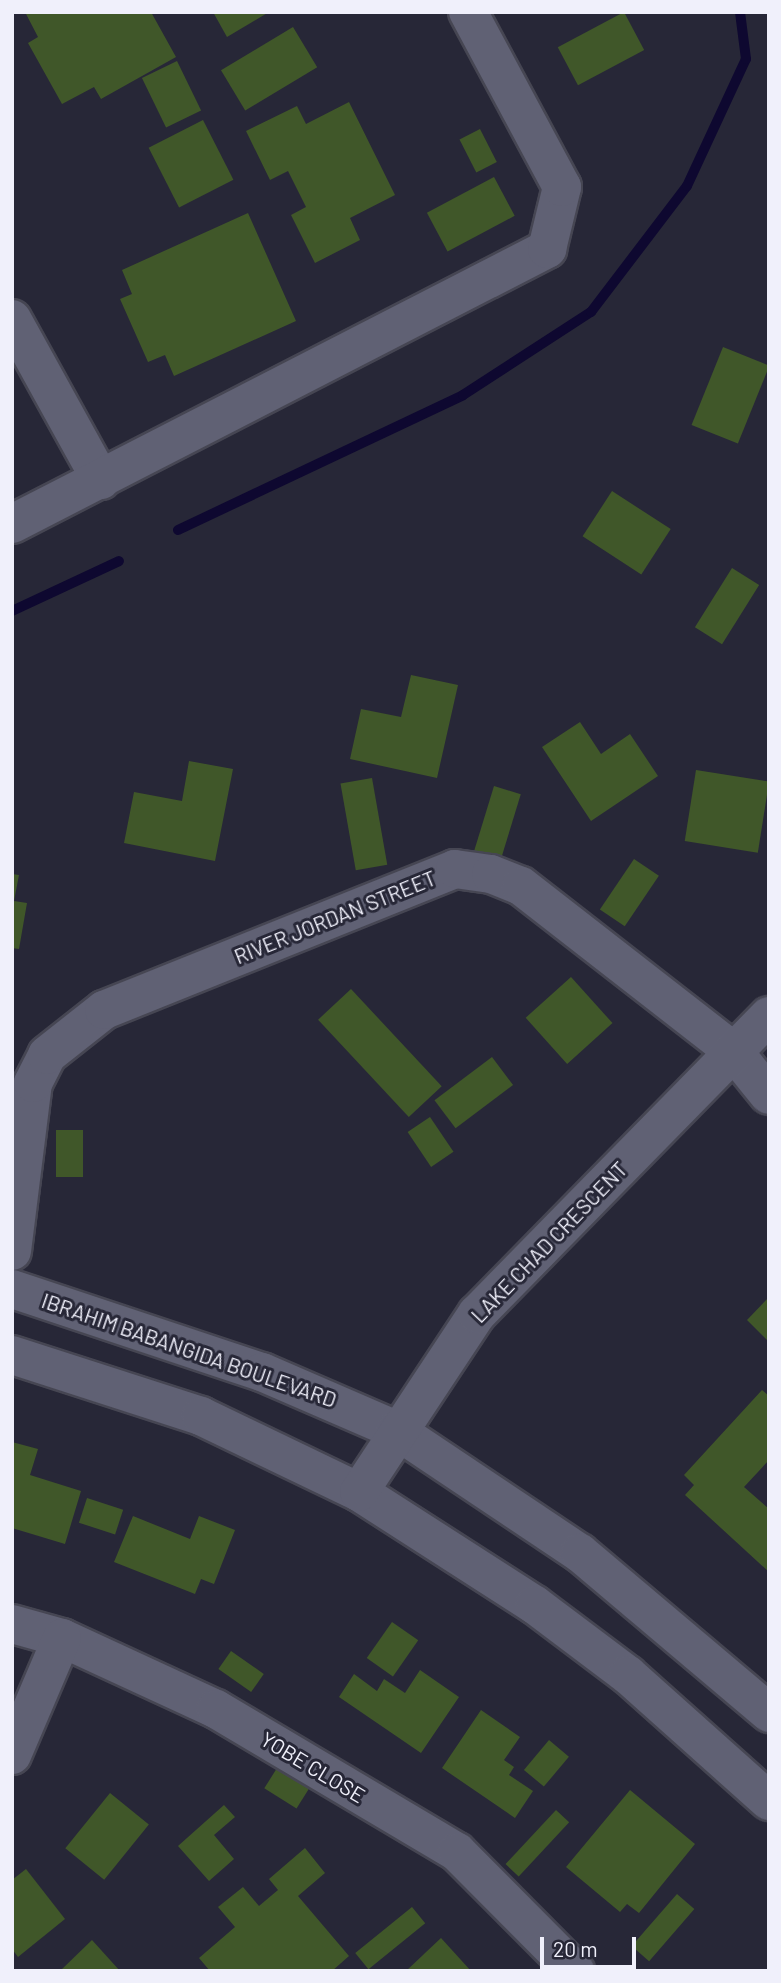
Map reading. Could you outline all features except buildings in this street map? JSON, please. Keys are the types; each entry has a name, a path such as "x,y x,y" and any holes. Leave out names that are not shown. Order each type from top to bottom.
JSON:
{"street":[{"path":"12,524 547,249 562,187 468,12"},
{"path":"12,318 101,480"},
{"name":"RIVER JORDAN STREET","path":"12,1251 33,1083 47,1055 104,1010 455,869 491,874 521,886 734,1052 769,1095"},
{"name":"LAKE CHAD CRESCENT","path":"359,1492 396,1430 477,1314 769,1016"},
{"name":"IBRAHIM BABANGIDA BOULEVARD","path":"12,1289 262,1372 396,1430 580,1553 769,1713"},
{"path":"12,1355 201,1416 359,1492 535,1605 628,1675 769,1801"},
{"name":"YOBE CLOSE","path":"12,1624 62,1638 216,1709 457,1852 575,1971"},
{"path":"12,1755 62,1638"}],"waterway":[{"path":"178,530 463,395 591,312 687,186 746,59 740,12"},
{"path":"12,611 119,561"}]}
